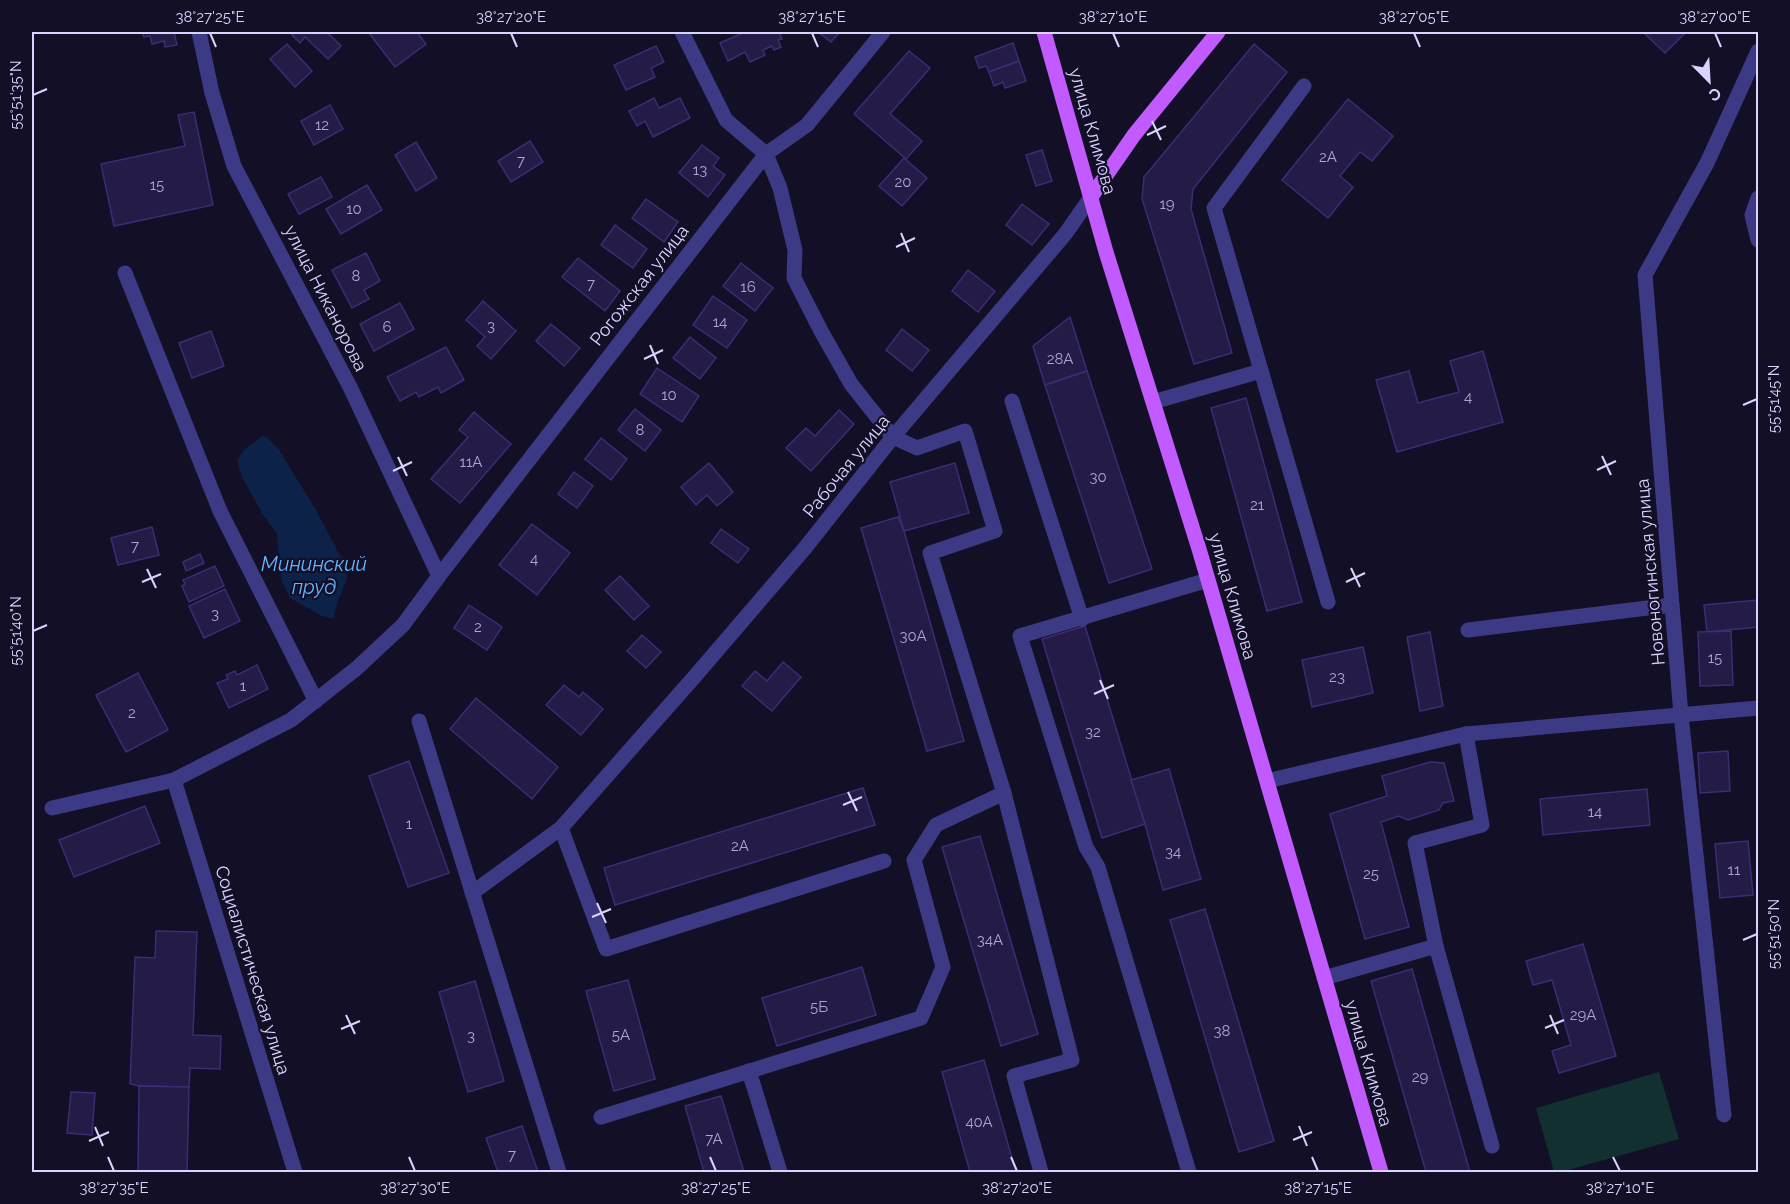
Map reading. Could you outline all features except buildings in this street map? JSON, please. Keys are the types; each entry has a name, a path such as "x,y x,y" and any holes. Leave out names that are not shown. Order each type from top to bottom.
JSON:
{"main road":[{"name":"улица Климова","path":"1044,32 1106,252 1208,580 1381,1173"},
{"name":"Рабочая улица","path":"1091,197 1134,135 1218,32"}],"street":[{"path":"682,32 726,120 766,154 780,188 795,250 794,278 851,384 893,437 917,448 965,431 995,531 930,553 1004,793 1072,1060 1014,1076 1041,1173"},
{"name":"Рогожская улица","path":"52,807 174,780 291,720 357,668 403,625 766,154 807,125 883,32"},
{"name":"улица Никанорова","path":"203,34 212,93 234,166 350,387 439,576"},
{"name":"Новоногинская улица","path":"1724,1115 1681,715 1645,275 1707,162 1758,51"},
{"path":"1304,86 1214,208 1328,602"},
{"name":"Рабочая улица","path":"472,893 561,828 805,548 893,437 1066,233 1091,197"},
{"path":"1758,198 1752,215 1758,240"},
{"path":"125,273 220,511 316,701"},
{"path":"1153,402 1261,371"},
{"path":"1012,401 1082,619"},
{"path":"1189,1173 1098,867 1086,847 1020,636 1208,580"},
{"path":"1468,630 1672,605"},
{"path":"1267,781 1466,734 1758,708"},
{"path":"419,721 559,1173"},
{"path":"1466,734 1482,825 1415,843 1436,946 1492,1146"},
{"name":"Социалистическая улица","path":"174,780 296,1173"},
{"path":"601,1117 921,1018 944,967 914,860 936,825 1004,793"},
{"path":"561,828 606,950 884,861"},
{"path":"1324,978 1436,946"},
{"path":"749,1071 780,1173"}],"green space":[{"path":"1659,1072 1679,1139 1554,1172 1536,1108"}],"water":[{"name":"Мининский пруд","path":"262,436 268,438 279,450 316,510 346,567 347,579 333,619 322,616 290,598 281,580 277,534 263,515 242,477 237,461 244,450"}]}
